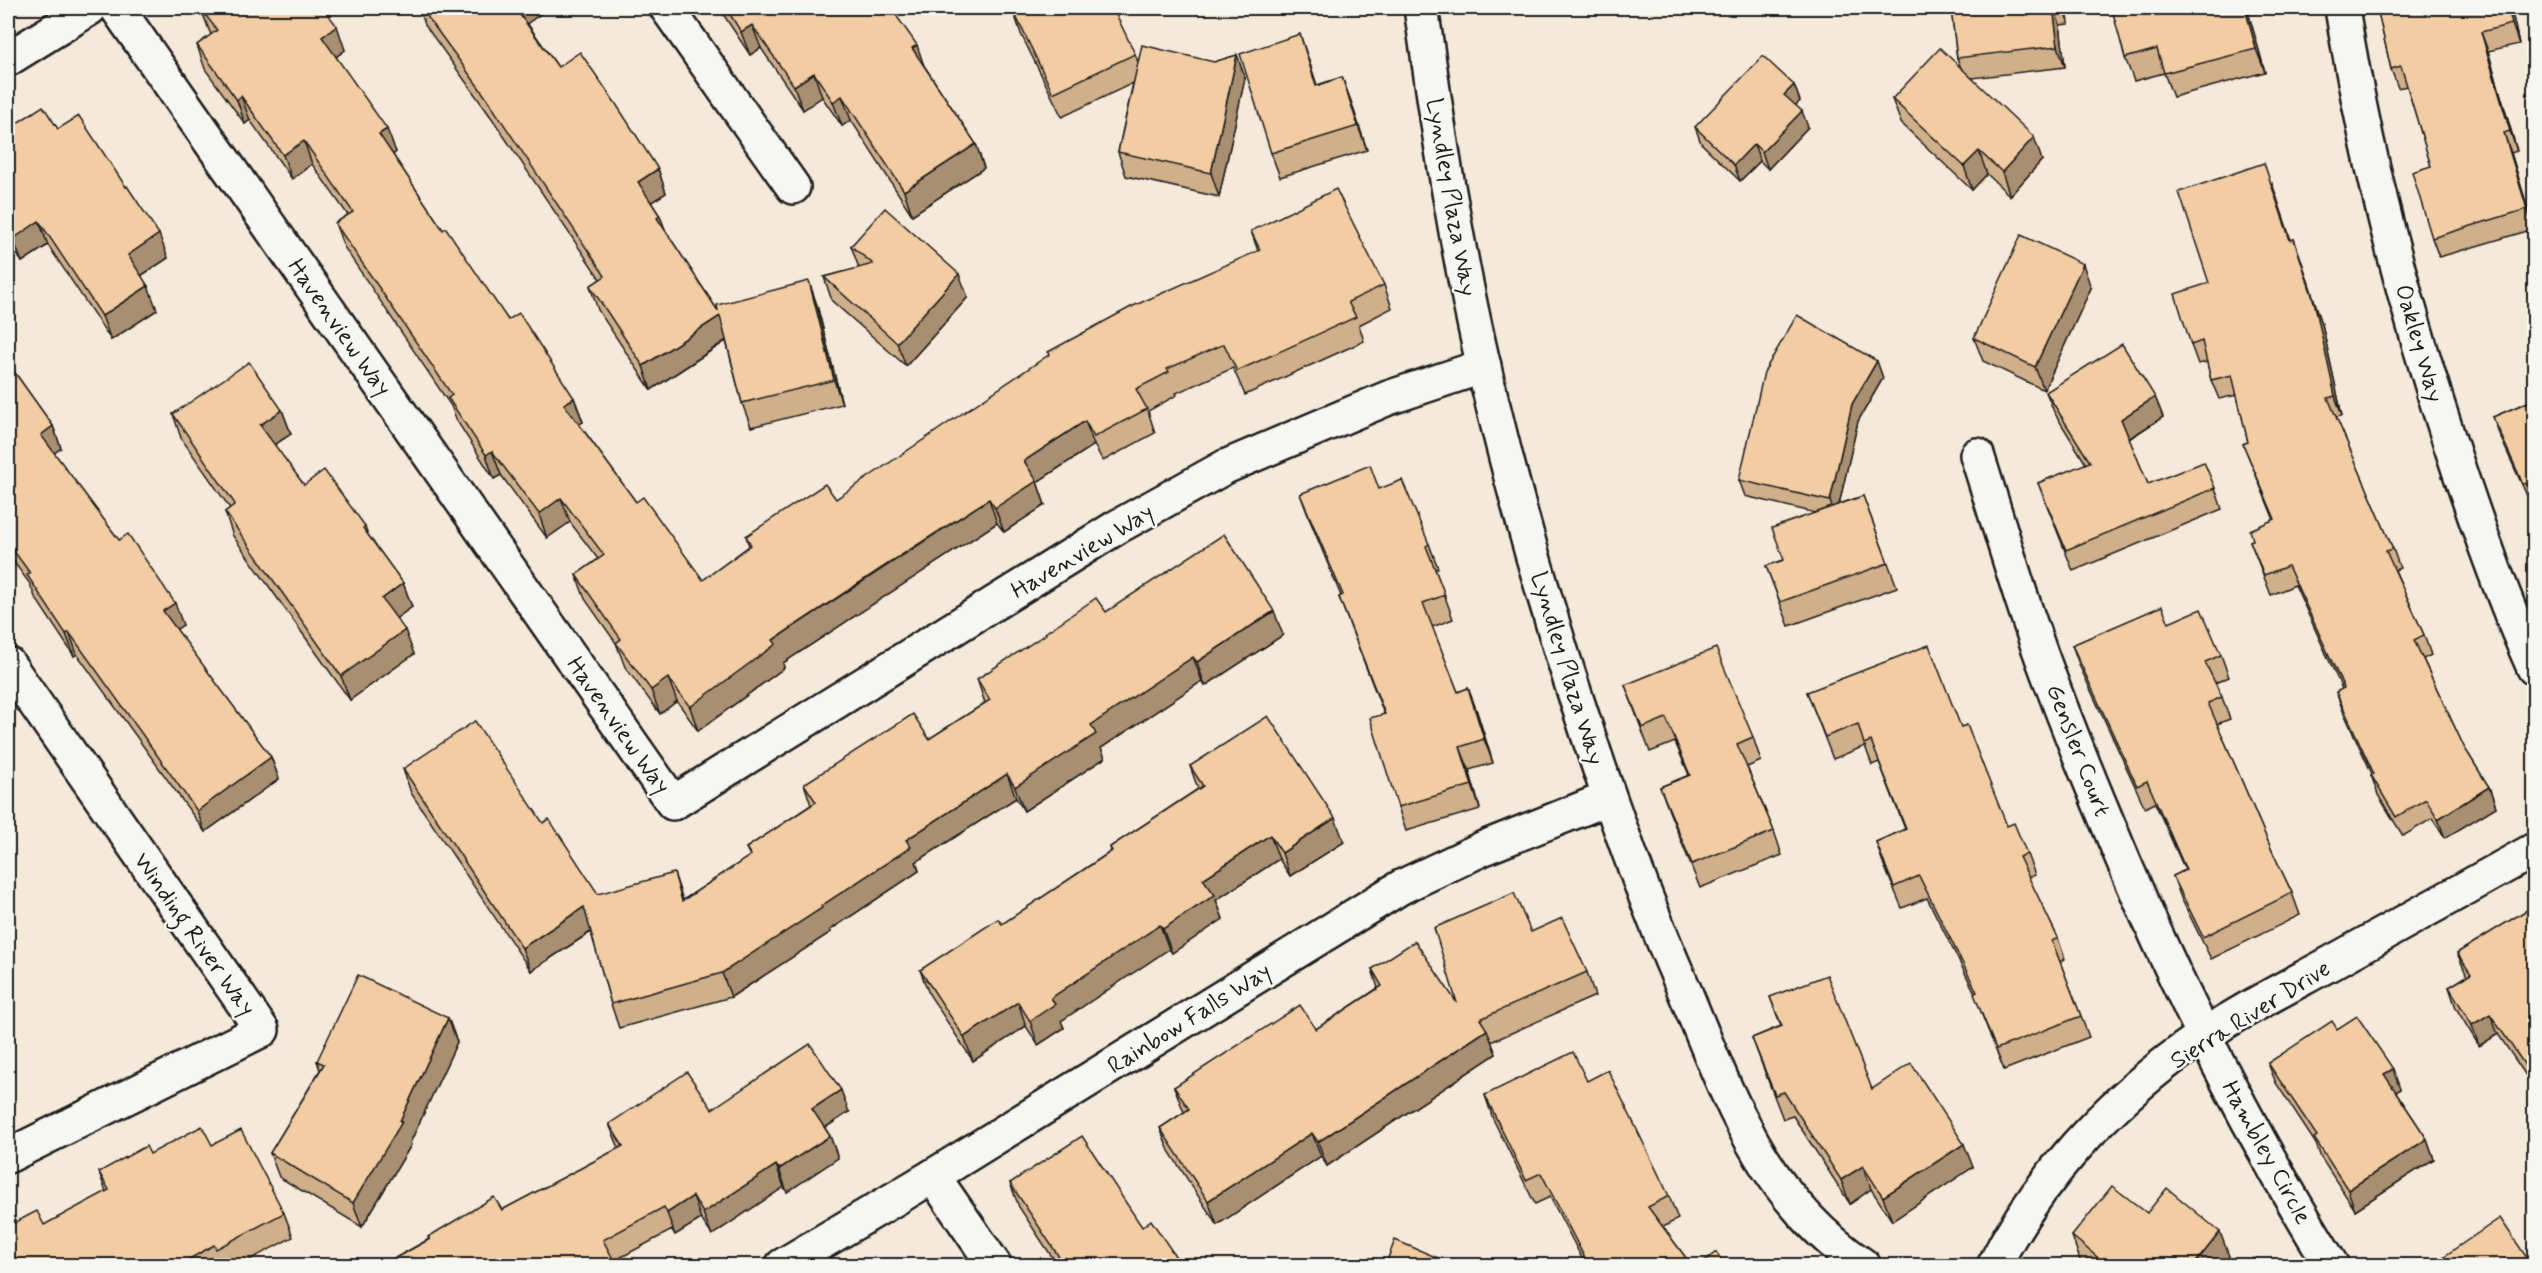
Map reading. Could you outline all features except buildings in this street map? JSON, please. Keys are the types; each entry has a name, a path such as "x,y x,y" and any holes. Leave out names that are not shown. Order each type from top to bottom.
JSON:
{"street":[{"path":"8,59 90,8"},
{"name":"Havenview Way","path":"117,8 673,803 1117,527 1225,467 1388,398 1484,366"},
{"path":"667,8 792,187"},
{"name":"Lyndley Plaza Way","path":"1421,8 1451,204 1484,366 1516,497 1550,615 1609,798 1664,943 1742,1125 1760,1158 1797,1209 1843,1251 1864,1266"},
{"name":"Oakley Way","path":"2342,8 2352,68 2384,218 2425,366 2473,512 2535,668"},
{"name":"Gensler Court","path":"1977,455 2031,624 2071,735 2139,899 2204,1036"},
{"name":"Winding River Way","path":"8,664 262,1030 8,1156"},
{"name":"Rainbow Falls Way","path":"783,1266 1401,887 1486,847 1609,798"},
{"name":"Sierra River Drive","path":"1994,1266 2006,1243 2049,1179 2107,1113 2183,1050 2239,1014 2535,850"},
{"name":"Hambley Circle","path":"2204,1036 2300,1214 2331,1266"},
{"path":"933,1176 995,1266"}],"shaded area":[{"path":"8,8 28,8 8,21"}]}
